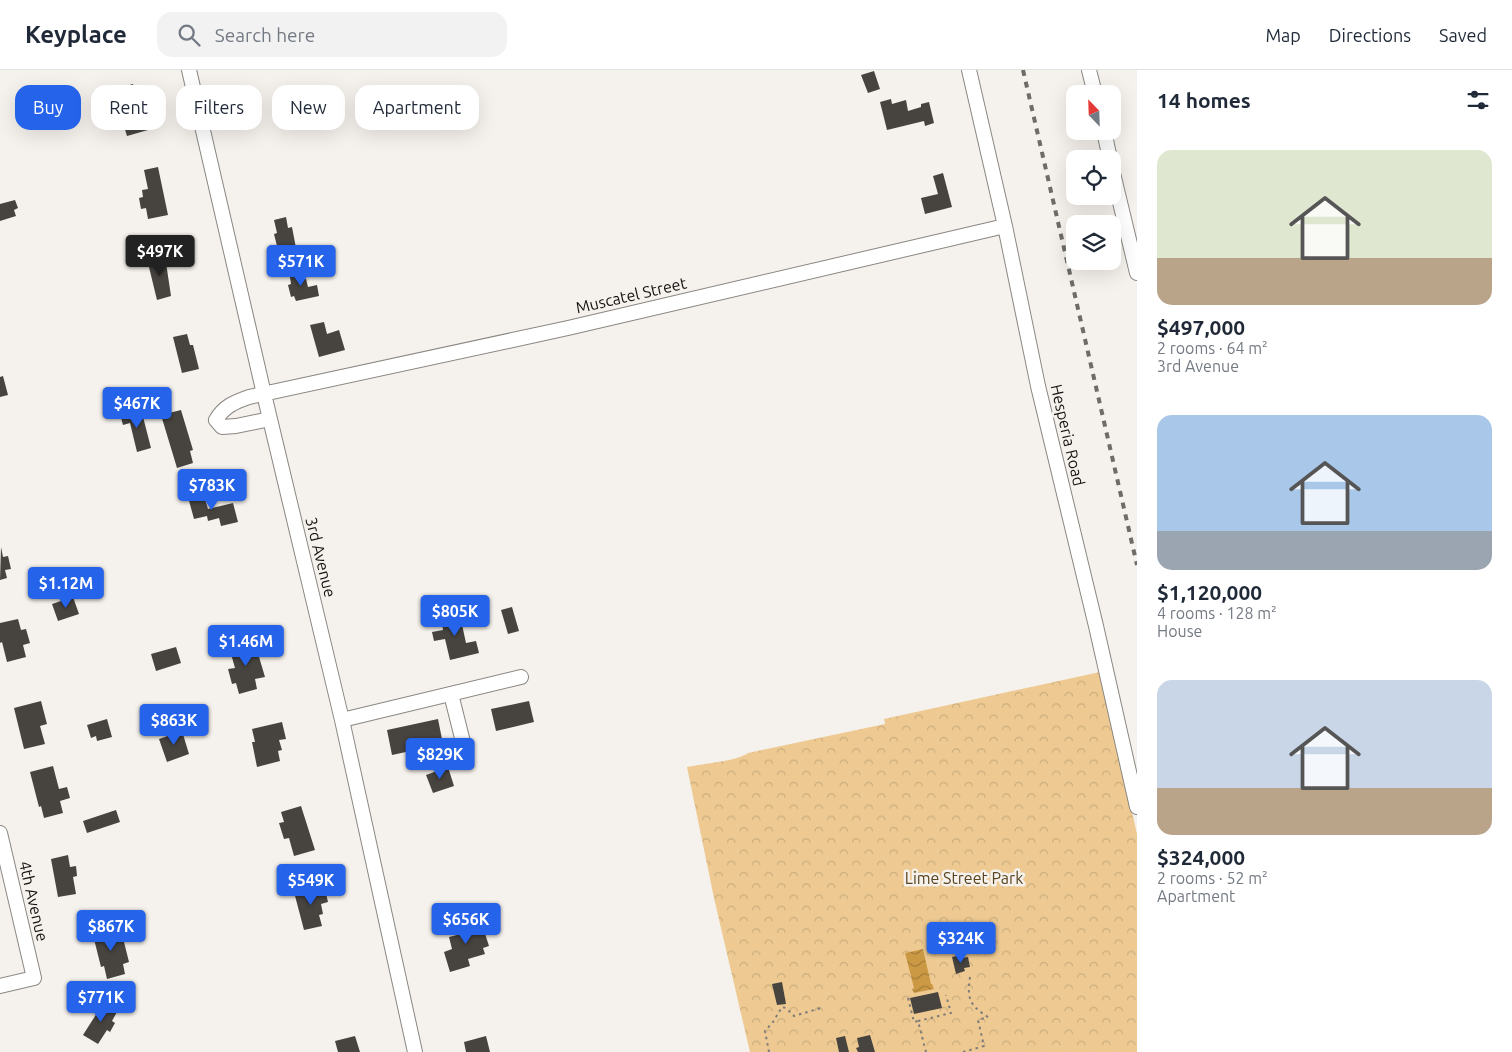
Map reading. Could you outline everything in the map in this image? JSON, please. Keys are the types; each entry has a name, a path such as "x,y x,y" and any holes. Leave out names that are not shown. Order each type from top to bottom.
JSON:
{"street":[{"name":"3rd Avenue","path":"189,70 342,720 416,1052"},
{"name":"Hesperia Road","path":"969,70 1005,226 1038,386 1096,626 1137,807"},
{"path":"1089,70 1093,85"},
{"path":"1121,205 1137,273"},
{"name":"Muscatel Street","path":"270,419 222,427 216,420 221,411 235,402 264,394 568,328 1005,226"},
{"path":"342,720 521,677"},
{"path":"451,694 462,738"},
{"name":"4th Avenue","path":"0,833 34,978 0,986"}],"path":[{"path":"970,977 968,992 971,1002 975,1008 988,1017 978,1020 984,1052"},
{"path":"908,998 914,1022 951,1013 946,995"},
{"path":"769,1052 765,1030 782,1008 786,1008 794,1016 821,1008"},
{"path":"918,1021 926,1052"},
{"path":"962,1052 983,1047"}],"green space":[{"name":"Lime Street Park","path":"1100,672 1137,834 1137,1052 750,1052 714,898 687,767 728,760 748,753 885,724 884,719"}],"water":[{"path":"923,949 931,984 934,989 914,993 905,953"}],"building":[{"path":"874,71 880,89 868,93 861,75"},
{"path":"891,99 892,104 906,100 908,111 929,102 934,123 925,126 924,121 887,130 880,102"},
{"path":"125,130 148,130 127,136"},
{"path":"158,167 168,215 148,219 146,208 141,209 139,198 143,197 142,190 148,189 144,170"},
{"path":"943,173 952,207 925,214 921,198 938,194 933,176"},
{"path":"15,200 18,208 14,210 16,216 0,221 0,204"},
{"path":"286,217 288,228 292,227 296,248 281,252 279,245 277,246 274,234 277,233 274,220"},
{"path":"165,256 171,296 157,300 147,259"},
{"path":"300,269 308,287 317,285 319,296 296,301 294,296 291,297 288,285 291,284 289,271"},
{"path":"324,322 327,334 339,330 345,350 319,357 310,325"},
{"path":"187,334 190,345 193,345 199,369 182,373 173,337"},
{"path":"3,376 8,395 0,397 0,377"},
{"path":"141,409 151,448 137,452 130,423 123,425 120,414"},
{"path":"181,410 193,450 190,451 193,463 177,468 161,415"},
{"path":"203,493 208,509 233,503 238,522 221,526 219,518 208,521 207,516 194,519 188,497"},
{"path":"1,547 3,557 8,556 11,569 5,570 7,578 0,580"},
{"path":"73,597 79,614 58,621 52,604"},
{"path":"512,607 519,631 508,634 501,610"},
{"path":"453,608 455,621 461,620 466,643 476,641 479,653 450,660 445,639 434,641 432,632 443,630 440,611"},
{"path":"18,619 21,630 26,629 30,643 23,645 26,657 7,662 2,642 0,643 0,623"},
{"path":"254,640 265,677 255,679 257,689 239,694 236,683 232,684 228,669 235,668 229,647"},
{"path":"176,647 181,663 156,671 151,654"},
{"path":"41,701 47,724 40,726 45,744 24,749 14,708"},
{"path":"529,701 534,722 496,731 491,709"},
{"path":"178,706 181,720 164,724 161,711"},
{"path":"107,719 112,737 97,741 96,736 91,738 87,725"},
{"path":"438,719 443,744 392,755 387,730"},
{"path":"282,722 286,739 279,740 282,750 278,751 280,761 257,767 252,742 255,742 252,729"},
{"path":"182,731 189,754 167,762 159,739"},
{"path":"53,766 59,789 67,787 70,798 60,801 63,813 44,818 41,806 39,807 30,772"},
{"path":"448,767 454,786 433,793 426,775"},
{"path":"301,806 315,850 294,856 289,838 284,839 279,823 284,822 281,812"},
{"path":"116,810 120,822 87,833 83,821"},
{"path":"68,855 70,867 76,866 77,876 73,877 76,894 58,897 51,859"},
{"path":"324,885 328,902 321,904 323,914 319,915 322,926 304,930 294,892"},
{"path":"480,918 489,946 483,948 485,954 468,959 470,966 450,972 444,952 452,949 449,937 461,934 458,924"},
{"path":"113,925 117,940 123,938 129,962 123,964 125,974 107,979 104,966 101,967 92,931"},
{"path":"961,955 962,958 968,957 970,967 964,968 965,971 956,974 952,957"},
{"path":"782,982 786,1004 777,1005 772,984"},
{"path":"938,992 942,1008 914,1014 910,998"},
{"path":"104,1002 118,1010 112,1021 115,1023 110,1032 107,1030 98,1044 83,1035"},
{"path":"870,1035 875,1052 858,1052 856,1048 859,1047 857,1038"},
{"path":"355,1036 360,1052 338,1052 335,1041"},
{"path":"486,1036 490,1052 466,1052 464,1042"},
{"path":"845,1036 849,1052 839,1052 836,1038"}],"railway":[{"path":"1023,70 1137,565"}]}
